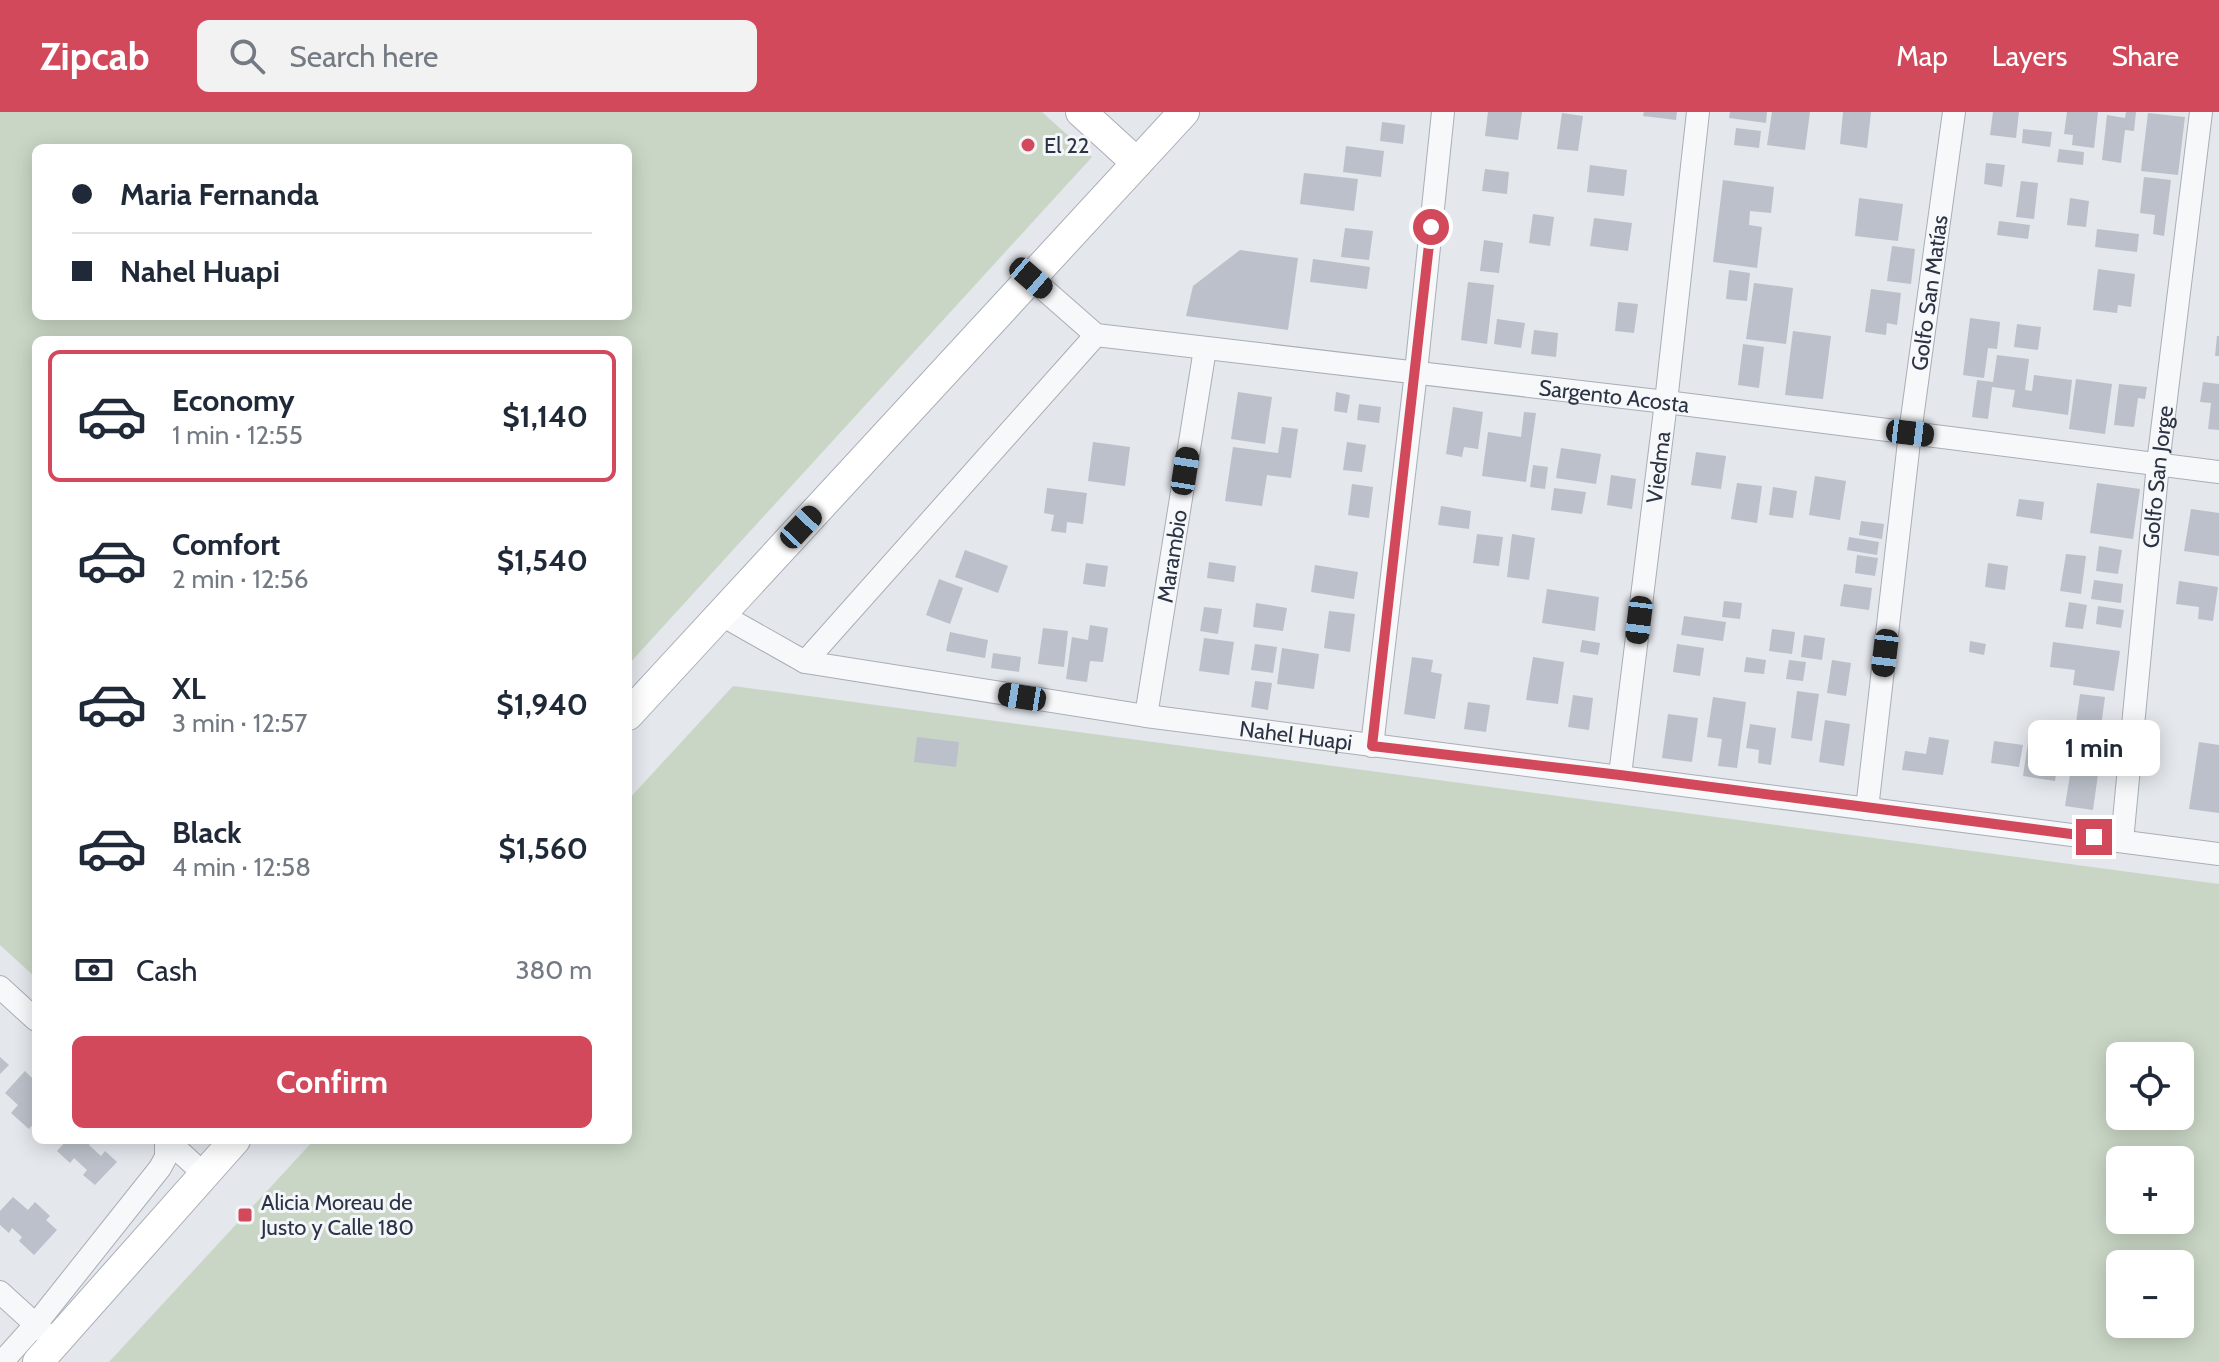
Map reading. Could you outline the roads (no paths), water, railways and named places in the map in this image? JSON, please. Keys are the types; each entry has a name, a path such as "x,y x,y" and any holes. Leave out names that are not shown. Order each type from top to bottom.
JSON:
{"main road":[{"path":"1081,112 1137,163"},
{"path":"632,711 1184,112"},
{"path":"43,1343 231,1144"}],"street":[{"path":"1372,746 1443,112"},
{"name":"Viedma","path":"1620,775 1698,112"},
{"name":"Golfo San Matías","path":"1867,809 1910,433 1954,112"},
{"name":"Golfo San Jorge","path":"2122,841 2158,464 2201,112"},
{"path":"805,662 1096,335 1031,278"},
{"name":"Sargento Acosta","path":"1096,335 1666,402 2219,472"},
{"name":"Marambio","path":"1146,716 1205,349"},
{"name":"Nahel Huapi","path":"720,614 805,662 1146,716 2219,854"},
{"path":"0,987 32,1016"},
{"path":"2,1362 43,1343 160,1168 166,1157 167,1144"},
{"path":"171,1144 204,1174"},
{"path":"0,1292 43,1343"}],"place":[{"name":"El 22","path":"1028,145"},
{"name":"Alicia Moreau de Justo y Calle 180","path":"245,1215"}]}
